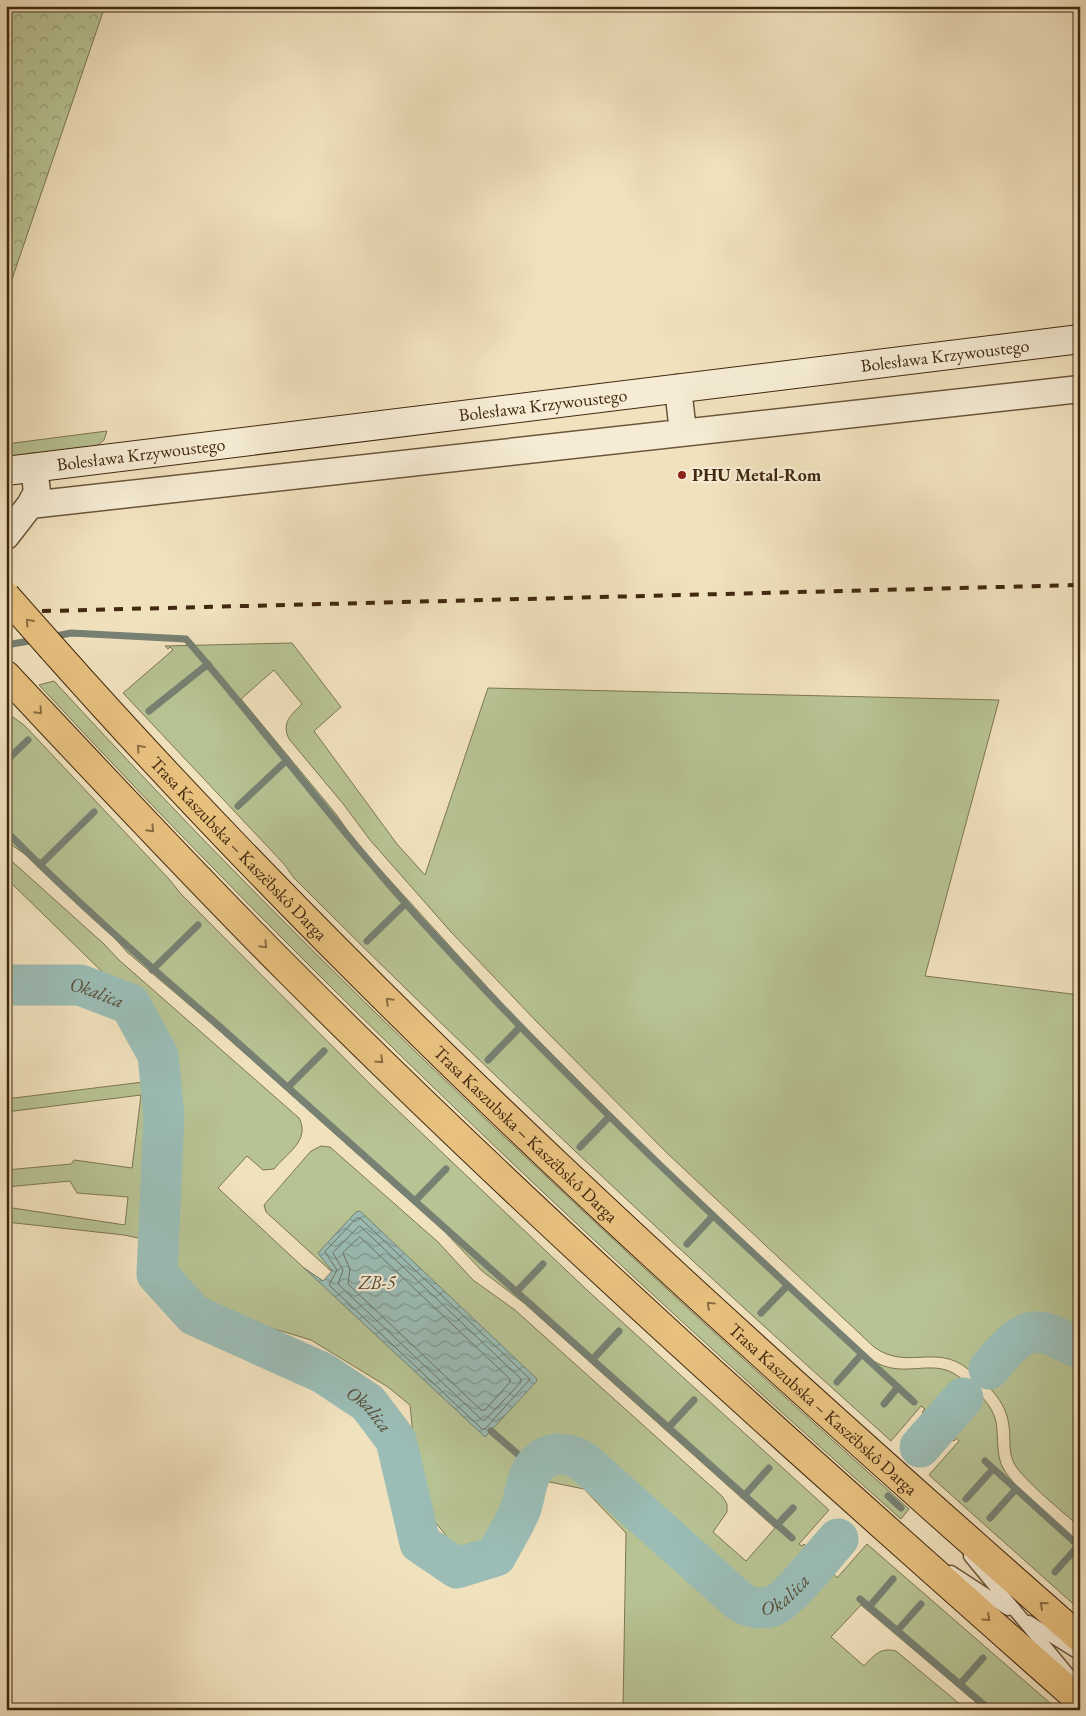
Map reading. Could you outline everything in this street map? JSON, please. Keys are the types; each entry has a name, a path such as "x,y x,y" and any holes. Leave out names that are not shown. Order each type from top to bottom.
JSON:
{"highway":[{"name":"Trasa Kaszubska – Kaszëbskô Darga","path":"6,596 196,808 453,1065 585,1190 904,1482 1080,1638"},
{"path":"6,675 167,846 291,972 537,1211 850,1497 1080,1701"}],"main road":[{"name":"Bolesława Krzywoustego","path":"6,471 1080,339"}],"street":[{"path":"678,388 683,432"},
{"path":"30,505 1080,389"},
{"path":"6,536 30,505 37,492 34,468"}],"lane":[{"path":"904,1482 1080,1688"},
{"path":"881,1524 1019,1616 1080,1654"}],"green space":[{"path":"6,6 105,6 6,297"},
{"path":"107,431 104,440 92,450 6,460 6,444"},
{"path":"292,643 341,707 314,731 397,844 425,875 488,688 999,700 925,976 1080,995 1080,1527 1044,1496 1018,1470 1011,1454 1009,1426 1004,1408 1000,1400 982,1381 968,1369 944,1358 898,1357 886,1354 874,1347 668,1154 451,932 370,840 344,805 289,739 286,728 288,720 302,704 274,670 241,699 336,814 356,843 507,1009 659,1162 872,1360 895,1369 939,1368 949,1371 973,1388 985,1400 994,1414 998,1450 1003,1468 1027,1497 1080,1543 1080,1610 929,1475 959,1441 956,1438 954,1441 945,1433 930,1450 920,1446 916,1437 931,1420 922,1412 925,1409 921,1406 891,1441 663,1234 440,1022 294,878 284,864 123,693 173,650 165,646"},
{"path":"54,681 259,897 471,1106 579,1208 909,1509 901,1519 678,1318 460,1113 352,1008 246,902 39,685"},
{"path":"13,717 25,726 181,894 372,1086 587,1290 829,1510 799,1544 802,1546 804,1544 813,1552 827,1535 838,1539 842,1548 827,1565 836,1572 834,1574 837,1578 867,1544 1058,1710 985,1710 861,1605 831,1637 864,1666 882,1651 896,1651 967,1710 623,1710 626,1533 584,1489 540,1480 532,1492 522,1487 507,1513 476,1554 452,1543 420,1503 410,1405 388,1387 311,1340 232,1316 175,1277 162,1243 124,1235 6,1222 6,1207 125,1225 128,1197 77,1193 70,1181 6,1187 6,1170 71,1164 74,1160 132,1168 141,1095 6,1112 6,1099 143,1082 145,1066 161,1069 157,1058 123,1026 123,992 6,878 6,856 104,944 119,960 299,1118 302,1126 300,1140 274,1169 263,1170 247,1156 218,1188 304,1268 323,1281 332,1272 266,1212 264,1205 311,1151 321,1146 330,1147 438,1242 473,1280 515,1310 722,1496 727,1504 727,1512 713,1532 746,1561 775,1528 524,1303 482,1271 444,1231 212,1024 127,952 113,936 26,855 6,841 6,723"}],"water":[{"name":"ZB-5","path":"360,1211 536,1378 537,1381 485,1437 304,1268 323,1281 332,1271 318,1253 356,1212"}],"waterway":[{"path":"51,637 71,633 186,639 371,863 492,997 550,1057 670,1174 914,1402"},
{"path":"6,645 35,640"},
{"path":"149,711 208,664"},
{"path":"6,761 28,740"},
{"path":"238,806 287,760"},
{"path":"40,865 94,812"},
{"path":"6,831 58,882 164,979 792,1538"},
{"path":"367,941 405,904"},
{"path":"152,970 198,925"},
{"name":"Okalica","path":"6,985 80,985 130,1004 158,1055 164,1116 157,1274 194,1315 323,1373 368,1403 396,1440 420,1543 457,1568 496,1556 519,1514 528,1479 532,1471 543,1459 556,1454 571,1456 585,1463 739,1601 751,1607 769,1607 780,1602 797,1586 838,1539"},
{"path":"488,1060 520,1027"},
{"path":"288,1087 324,1051"},
{"path":"580,1147 609,1117"},
{"path":"415,1201 446,1169"},
{"path":"687,1244 712,1217"},
{"path":"517,1291 543,1264"},
{"path":"761,1313 787,1286"},
{"path":"592,1360 619,1331"},
{"name":"Okalica","path":"989,1369 1014,1341 1030,1333 1048,1334 1080,1348"},
{"path":"837,1382 861,1355"},
{"path":"884,1404 898,1387"},
{"name":"Okalica","path":"920,1447 963,1398"},
{"path":"668,1428 694,1400"},
{"path":"491,1431 534,1468"},
{"path":"985,1461 1080,1547"},
{"path":"744,1496 769,1468"},
{"path":"966,1499 993,1469"},
{"path":"990,1518 1016,1489"},
{"path":"888,1496 901,1508"},
{"path":"777,1525 793,1508"},
{"path":"1055,1572 1078,1546"},
{"path":"869,1607 893,1579"},
{"path":"860,1599 990,1710"},
{"path":"897,1631 921,1604"},
{"path":"960,1684 983,1658"}],"railway":[{"path":"6,612 1080,585"}],"place":[{"name":"PHU Metal-Rom","path":"682,475"}]}
